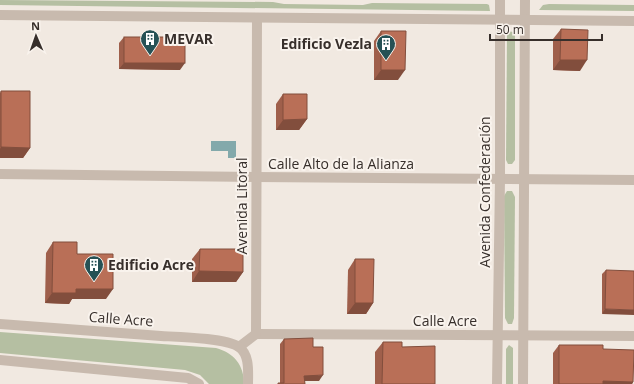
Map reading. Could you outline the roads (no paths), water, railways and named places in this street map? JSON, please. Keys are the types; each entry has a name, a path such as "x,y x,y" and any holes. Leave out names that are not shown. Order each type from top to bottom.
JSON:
{"street":[{"name":"Avenida Confederación","path":"497,384 500,179 500,0"},
{"path":"523,384 525,0"},
{"path":"0,15 634,22"},
{"name":"Avenida Litoral","path":"256,334 257,18"},
{"name":"Calle Alto de la Alianza","path":"0,174 256,178 634,180"},
{"name":"Calle Acre","path":"0,324 187,338 226,342 239,348"},
{"path":"248,384 246,356 239,348 256,334"},
{"name":"Calle Acre","path":"256,334 634,336"},
{"path":"0,360 188,378 199,384"}],"water":[{"path":"211,141 236,141 236,158 228,158 228,151 211,151"}],"place":[{"name":"MEVAR","path":"150,56"},
{"name":"Edificio Vezla","path":"386,61"},
{"name":"Edificio Acre","path":"94,282"}]}
